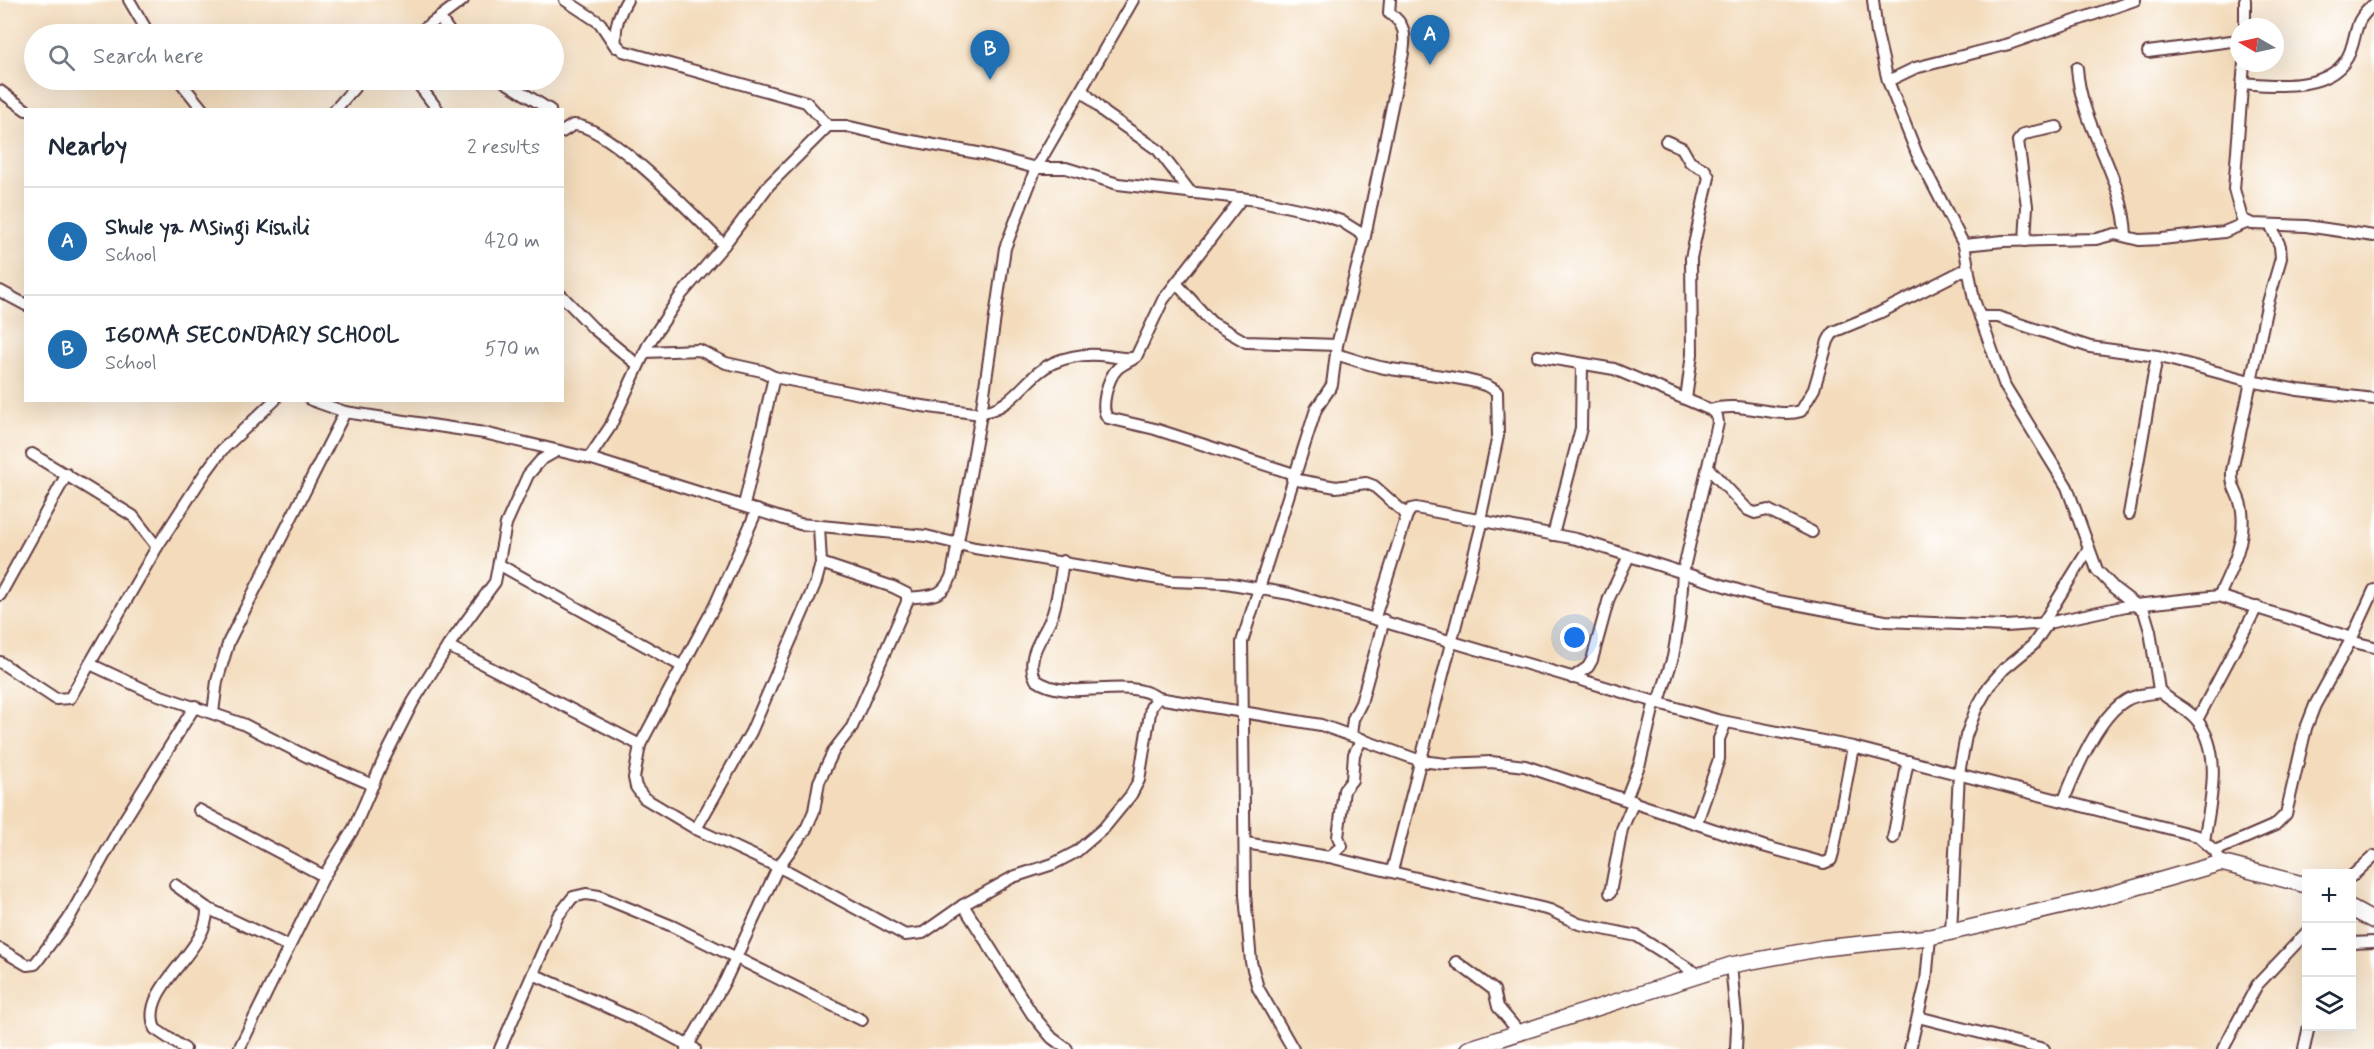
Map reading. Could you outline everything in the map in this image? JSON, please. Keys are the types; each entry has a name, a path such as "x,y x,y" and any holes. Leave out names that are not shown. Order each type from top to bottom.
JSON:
{"main road":[{"path":"1468,1049 1731,965 1823,948 1930,937 2102,897 2218,857 2302,883"},
{"path":"2356,911 2374,921"}],"street":[{"path":"129,0 143,24"},
{"path":"431,24 463,0"},
{"path":"565,0 600,23 612,44 618,48 686,70 782,93 806,102 828,126"},
{"path":"618,48 615,41 618,20 627,0"},
{"path":"908,598 934,595 947,588 959,543 1005,248 1036,168 1132,0"},
{"path":"1293,1049 1258,988 1251,962 1245,895 1242,642 1316,409 1332,385 1336,350 1365,236 1405,41 1400,20 1389,13 1390,0"},
{"path":"1873,0 1876,34 1888,81 1917,154 1964,245 1966,269 1980,317 2005,386 2067,487 2088,550 2107,582 2138,604 2148,624 2161,692 2197,720 2211,756 2213,768 2204,841"},
{"path":"1888,81 1915,68 2009,44 2116,3 2134,0"},
{"path":"2245,0 2246,18"},
{"path":"2242,83 2268,85 2310,82 2327,76 2348,56 2357,22 2374,4"},
{"path":"440,18 444,24"},
{"path":"2148,52 2230,41"},
{"path":"2077,68 2083,106 2112,172 2122,207 2126,236"},
{"path":"2243,72 2234,189 2238,209 2246,223"},
{"path":"187,90 201,108"},
{"path":"337,108 353,90"},
{"path":"423,90 437,108"},
{"path":"518,90 547,108"},
{"path":"1082,90 1105,113 1158,150 1191,193"},
{"path":"0,91 24,109"},
{"path":"564,126 577,124 590,128 652,176 724,245"},
{"path":"589,458 610,427 645,352 681,295 724,245 769,185 828,126 846,126 983,154 1036,168 1066,168 1118,184 1242,198 1317,213 1341,222 1365,236"},
{"path":"2025,241 2027,206 2018,141 2024,134 2057,127"},
{"path":"1666,141 1682,148 1690,162 1705,170 1709,177 1691,258 1692,354 1686,399"},
{"path":"1242,198 1156,310 1144,344 1133,358 1114,372 1104,406 1105,416 1155,429 1293,476 1336,487 1366,483 1400,506 1407,515"},
{"path":"1964,245 2096,239 2115,234 2139,240 2162,239 2224,232 2246,223 2306,226 2374,236"},
{"path":"2219,596 2233,566 2242,536 2242,510 2231,485 2250,381 2281,253 2271,226"},
{"path":"1711,410 1723,406 1791,413 1801,411 1814,389 1828,340 1833,332 1878,314 1966,269"},
{"path":"1176,284 1211,322 1246,342 1336,350 1383,368 1475,382 1491,386 1497,392 1500,407 1498,436 1482,520 1392,871"},
{"path":"0,291 24,304"},
{"path":"564,298 592,328 638,365"},
{"path":"1980,317 2005,319 2090,347 2157,356 2250,381 2298,390 2374,399"},
{"path":"645,352 699,350 726,363 762,371 774,377 915,405 981,413 1005,404 1043,368 1056,362 1098,355 1133,358"},
{"path":"1538,356 1614,369 1711,410 1717,416 1718,423 1683,572 1680,616 1673,657 1657,702 1630,800 1610,893"},
{"path":"2129,514 2157,356"},
{"path":"1553,535 1581,428 1582,365"},
{"path":"744,506 774,377"},
{"path":"0,662 63,700 70,698 157,547 222,450 273,402"},
{"path":"317,402 345,412 483,433 555,452 589,458 757,510 819,526 926,536 1172,581 1259,587 1379,618 1572,678 1726,722 1853,747 2198,836 2218,857 2275,825 2286,814 2306,728 2314,705 2351,640 2374,590"},
{"path":"213,713 217,681 229,641 345,412"},
{"path":"239,1049 324,876 354,828 413,702 448,646 483,602 495,582 506,524 512,507 533,467 555,452"},
{"path":"32,454 133,516 157,547"},
{"path":"1708,468 1748,510 1755,513 1768,510 1812,532"},
{"path":"0,595 67,474"},
{"path":"1351,735 1353,719 1361,703 1379,618 1407,515 1411,509 1416,508 1553,535 1683,572 1770,600 1885,621 2006,626 2046,623 2138,604 2219,596 2374,647"},
{"path":"757,510 715,605 640,745 634,778 636,788 644,798 696,829 778,867 905,935 923,933 963,905 1013,877 1053,864 1076,852 1104,828 1131,795 1139,780 1151,707 1158,698"},
{"path":"696,829 751,732 816,582 821,563 819,526"},
{"path":"1951,932 1959,773 1966,736 1989,686 2004,669 2033,645 2088,550"},
{"path":"1572,678 1588,668 1592,660 1609,598 1629,556"},
{"path":"1063,561 1052,617 1034,654 1032,671 1036,680 1073,690 1136,689 1158,698 1184,704 1226,708 1321,725 1421,761 1446,764 1491,762 1525,766 1763,846 1828,862 1840,821 1853,747"},
{"path":"821,563 893,587 907,594 908,598"},
{"path":"500,565 683,667"},
{"path":"533,974 690,1047 725,981 734,957 778,867 793,849 810,820 819,782 834,750 852,727 908,598"},
{"path":"2197,720 2257,607"},
{"path":"448,646 640,745"},
{"path":"90,664 141,688 213,713 373,784"},
{"path":"1226,708 1242,687"},
{"path":"2064,800 2090,745 2117,706 2126,700 2161,692"},
{"path":"0,949 27,965 34,964 68,920 123,822 195,706"},
{"path":"1697,822 1719,759 1719,739 1726,722"},
{"path":"1329,857 1342,846 1338,837 1344,790 1352,780 1354,754 1362,739"},
{"path":"1893,838 1908,761"},
{"path":"199,810 324,876"},
{"path":"1246,843 1329,857 1550,910 1567,919 1606,931 1637,936 1699,975"},
{"path":"2356,872 2374,856"},
{"path":"174,885 207,908 288,946"},
{"path":"500,1049 562,910 573,897 586,894 599,896 672,926 862,1020"},
{"path":"963,905 1032,1014 1052,1038 1067,1049"},
{"path":"185,1049 155,1029 153,1013 155,1001 162,987 186,958 205,924 207,908"},
{"path":"1910,1049 1926,982 1930,937"},
{"path":"2223,1049 2258,985 2302,938"},
{"path":"2356,942 2374,942"},
{"path":"1456,962 1494,990 1498,1007 1519,1032"},
{"path":"1731,965 1737,1027 1736,1049"},
{"path":"1918,1017 2044,1049"},
{"path":"2304,1049 2308,1031"}],"place":[{"name":"Shule ya Msingi Kishili","path":"1430,65"},
{"name":"IGOMA SECONDARY SCHOOL","path":"990,80"}]}
